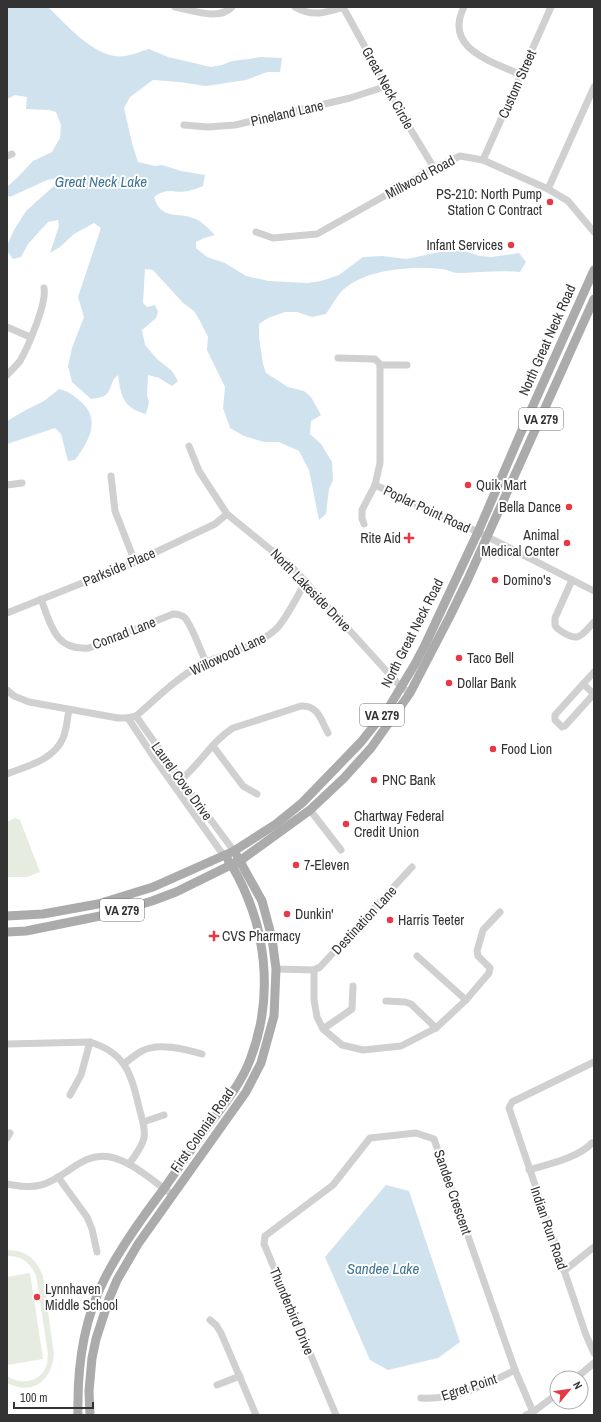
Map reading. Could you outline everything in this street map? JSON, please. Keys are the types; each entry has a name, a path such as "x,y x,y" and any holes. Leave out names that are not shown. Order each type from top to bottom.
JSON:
{"main road":[{"name":"North Great Neck Road","path":"7,916 43,914 98,904 153,888 224,856 276,824 302,803 361,742 389,707 425,645 478,532 594,270"},
{"name":"North Great Neck Road","path":"7,932 26,931 105,915 176,892 241,860 310,810 344,778 371,748 410,693 450,616 487,538 594,299"},
{"name":"First Colonial Road","path":"90,1415 89,1391 92,1358 98,1332 117,1280 138,1244 246,1092 260,1063 274,1016 276,969 272,938 262,901 241,860 234,851"},
{"name":"First Colonial Road","path":"78,1415 78,1388 81,1354 90,1317 103,1282 122,1247 232,1093 250,1060 259,1028 264,1000 265,968 258,928 251,907 231,865 224,856"}],"street":[{"path":"175,7 215,14 226,12 232,7"},
{"path":"295,7 308,13 316,14 344,7"},
{"name":"Great Neck Circle","path":"344,7 434,168"},
{"path":"464,7 458,26 461,39 464,44 476,54 521,75"},
{"name":"Custom Street","path":"483,160 551,7"},
{"name":"Pineland Lane","path":"184,125 208,127 235,125 350,98 387,86"},
{"path":"548,189 594,87"},
{"name":"Millwood Road","path":"256,232 273,238 317,234 434,168 460,156 483,160 548,189 568,201 594,232"},
{"path":"7,375 19,362 30,337 44,303 44,288"},
{"path":"7,327 30,337"},
{"path":"338,358 374,359 380,365 407,365"},
{"name":"Poplar Point Road","path":"364,524 362,519 362,510 379,474 381,456 380,365"},
{"name":"North Lakeside Drive","path":"189,446 199,471 227,514 279,556 306,581 401,687 410,693"},
{"path":"111,476 115,511 135,562"},
{"path":"7,485 22,483"},
{"name":"Poplar Point Road","path":"375,485 478,532 487,538 594,591"},
{"name":"Parkside Place","path":"7,613 135,562 215,524 227,514"},
{"path":"572,580 555,618 555,624 558,629 577,637 594,622"},
{"name":"Willowood Lane","path":"136,716 181,677 206,662 261,640 277,629 306,581"},
{"name":"Conrad Lane","path":"41,600 58,639 72,647 80,649 89,648 173,614 178,614 185,618 189,624 206,662"},
{"path":"583,684 592,692 592,696 565,726 562,727 555,720 555,715 583,684 594,672"},
{"path":"7,690 14,696 28,702 118,718 136,716"},
{"path":"174,785 181,780 227,732 233,728 308,705 313,707 317,712 328,733"},
{"path":"7,774 50,755 59,745 66,729 69,710"},
{"name":"Laurel Cove Drive","path":"136,716 234,851"},
{"name":"Laurel Cove Drive","path":"128,718 224,856"},
{"path":"213,746 243,786 257,794"},
{"path":"310,810 341,850"},
{"name":"Destination Lane","path":"314,970 320,968 412,867"},
{"path":"276,969 314,970 317,1017 323,1029 342,1045 363,1050 401,1046 436,1028 466,1000 489,973 490,968 478,956 477,951 483,930 500,912"},
{"path":"417,956 466,1000"},
{"path":"323,1029 352,1009 353,986"},
{"path":"386,1001 405,1002 411,1004 436,1028"},
{"path":"7,1044 90,1042 112,1051 124,1064 132,1079 145,1135 143,1143 129,1164"},
{"path":"70,1095 81,1075 90,1042"},
{"path":"124,1064 143,1050 154,1047 185,1049 202,1054"},
{"name":"Indian Run Road","path":"594,1062 512,1102 509,1108 586,1335 594,1353"},
{"path":"143,1122 164,1115"},
{"name":"Sandee Crescent","path":"291,1217 333,1185 370,1138 416,1133 434,1139 530,1413"},
{"path":"529,1170 570,1156 584,1150 592,1143"},
{"path":"7,1184 28,1187 41,1185 94,1156 110,1157 129,1164 173,1196"},
{"path":"58,1177 87,1217 92,1229 97,1252"},
{"name":"Thunderbird Drive","path":"291,1217 265,1236 264,1244 336,1415"},
{"path":"564,1271 594,1247"},
{"path":"210,1320 216,1325 221,1333 256,1415"},
{"path":"586,1370 594,1363"},
{"name":"Egret Point","path":"421,1398 439,1398 459,1394 488,1383 515,1370"},
{"path":"216,1385 240,1376"},
{"path":"530,1413 549,1400"}],"shaded area":[{"path":"15,818 20,820 40,872 27,877 7,877 7,822"},
{"path":"7,1250 20,1252 30,1256 37,1264 43,1276 54,1354 49,1372 45,1378 39,1384 32,1387 16,1387 7,1383 7,1376 18,1381 30,1380 41,1375 47,1363 48,1354 36,1275 25,1261 17,1257 7,1256"},
{"path":"30,1273 43,1359 7,1365 7,1277"}],"water":[{"name":"Great Neck Lake","path":"7,7 48,7 83,40 104,53 114,56 125,56 149,49 168,57 211,67 232,61 260,57 282,58 280,72 267,72 246,80 206,86 153,80 130,97 124,108 138,162 155,166 162,165 181,171 205,175 203,186 194,190 183,192 167,191 154,197 157,204 165,212 196,219 205,225 215,235 196,242 196,248 207,257 225,263 246,276 269,281 307,283 321,281 339,275 363,257 382,256 407,259 444,251 464,251 480,256 492,257 519,253 526,262 520,272 496,271 456,273 445,269 415,268 373,274 349,285 336,298 326,314 312,317 297,312 285,312 268,318 259,324 259,337 263,364 266,373 288,387 304,391 311,397 321,415 311,421 310,434 321,444 332,462 333,480 329,489 326,514 319,520 309,470 299,451 279,442 264,442 244,436 230,428 223,408 225,387 207,350 208,337 194,311 183,303 153,270 145,269 143,303 147,307 155,305 158,312 156,318 142,330 145,345 157,359 172,371 178,381 172,386 159,378 148,375 147,395 149,402 146,414 132,408 124,400 120,389 118,375 115,377 107,394 91,399 72,382 68,366 72,348 84,317 78,297 101,228 94,223 74,234 60,247 50,253 59,226 58,220 48,222 28,244 21,257 13,259 7,251 7,246 14,230 26,211 56,184 58,178 47,180 10,197 7,195 7,187 33,161 52,152 60,138 61,125 56,112 49,110 26,109 27,97 15,95 7,99"},
{"path":"59,389 73,395 87,408 92,423 89,438 75,460 68,461 61,434 55,428 7,444 7,421 44,401"},
{"name":"Sandee Lake","path":"386,1185 409,1191 460,1342 438,1358 388,1370 370,1360 325,1257"}],"place":[{"name":"PS-210: North Pump Station C Contract","path":"550,202"},
{"name":"Infant Services","path":"511,245"},
{"name":"Quik Mart","path":"468,485"},
{"name":"Bella Dance","path":"569,507"},
{"name":"Rite Aid","path":"409,538"},
{"name":"Animal Medical Center","path":"567,543"},
{"name":"Domino's","path":"495,580"},
{"name":"Taco Bell","path":"459,658"},
{"name":"Dollar Bank","path":"449,683"},
{"name":"Food Lion","path":"493,749"},
{"name":"PNC Bank","path":"374,780"},
{"name":"Chartway Federal Credit Union","path":"346,824"},
{"name":"7-Eleven","path":"296,865"},
{"name":"Dunkin'","path":"287,914"},
{"name":"Harris Teeter","path":"390,920"},
{"name":"CVS Pharmacy","path":"214,936"},
{"name":"Lynnhaven Middle School","path":"37,1297"}]}
